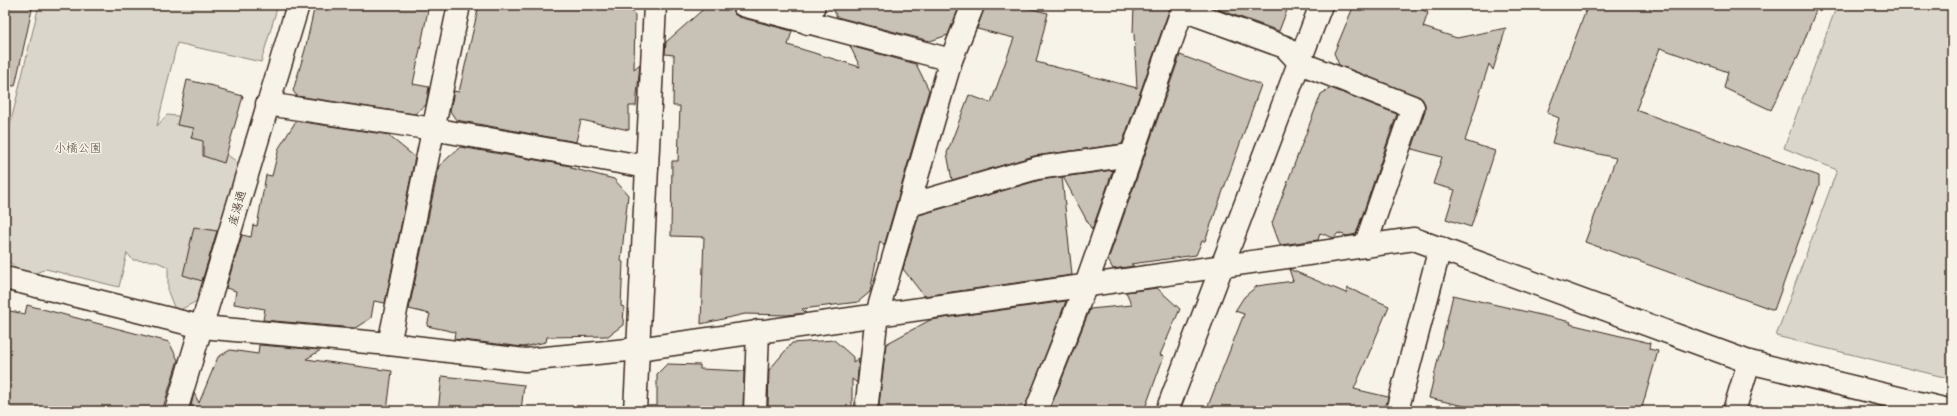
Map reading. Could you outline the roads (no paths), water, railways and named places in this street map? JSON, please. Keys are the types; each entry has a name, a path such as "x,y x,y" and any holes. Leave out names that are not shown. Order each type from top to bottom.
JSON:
{"street":[{"name":"産湯通","path":"176,411 298,5"},
{"path":"389,344 459,5"},
{"path":"635,411 655,5"},
{"path":"744,5 811,14 951,60"},
{"path":"866,411 877,314 951,60 973,5"},
{"path":"1167,411 1321,5"},
{"path":"1036,411 1086,285 1184,8 1285,47 1300,63 1413,107 1365,246"},
{"path":"267,104 434,130 647,166"},
{"path":"910,205 1037,168 1131,155"},
{"path":"5,278 202,327 389,344 525,360 638,349 1414,239 1749,362 1945,410"},
{"path":"1397,411 1440,248"},
{"path":"755,411 758,332"},
{"path":"1734,411 1749,362"}],"park label":[{"name":"小橋公園","path":"78,148"}]}
